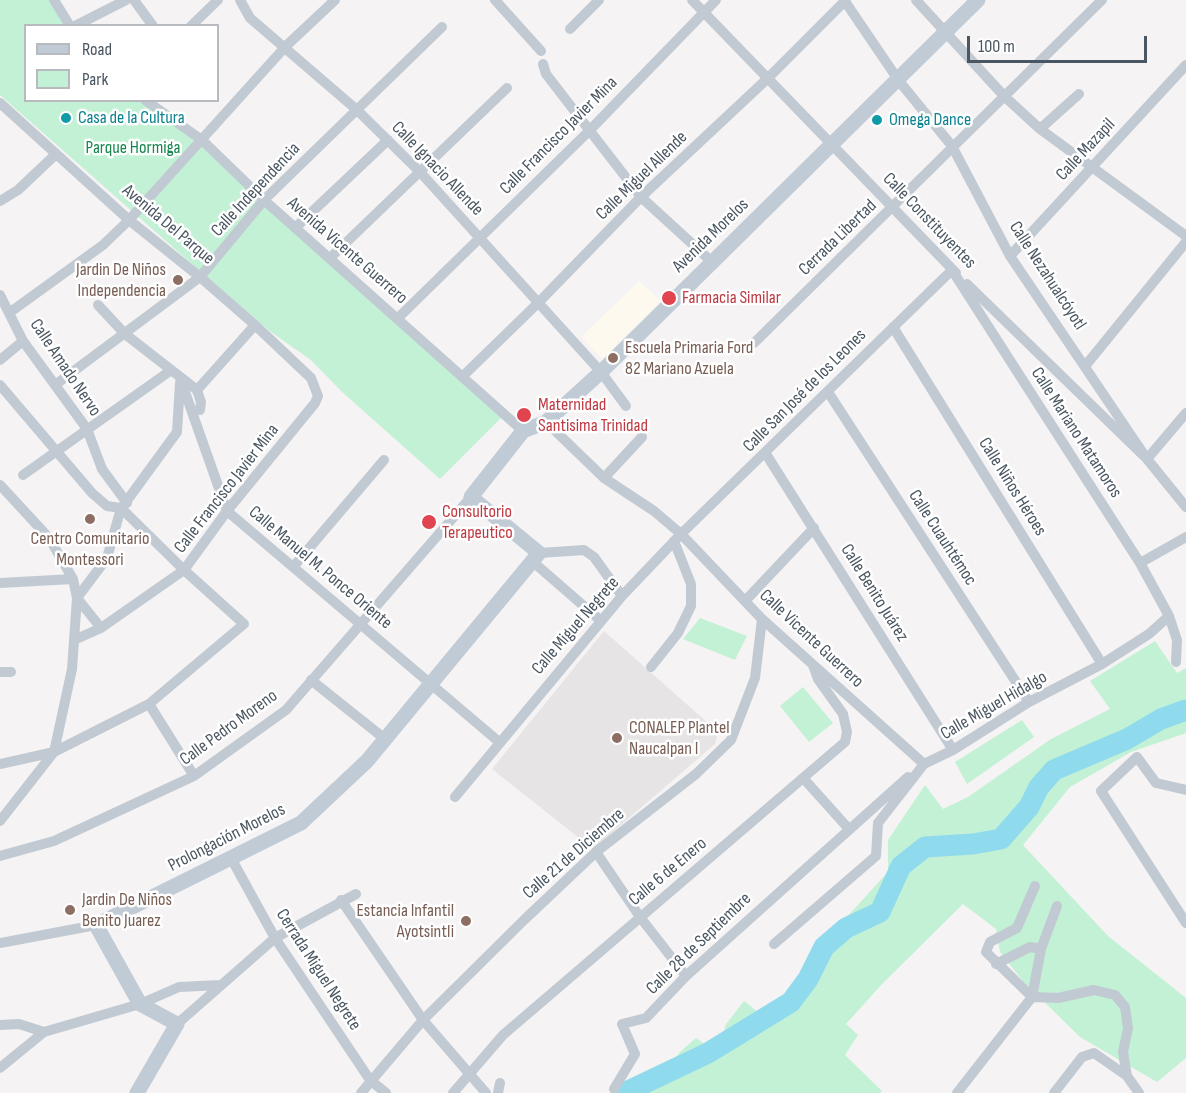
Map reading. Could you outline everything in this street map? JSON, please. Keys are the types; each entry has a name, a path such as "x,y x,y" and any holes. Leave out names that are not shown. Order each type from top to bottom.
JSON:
{"main road":[{"name":"Avenida Morelos","path":"523,431 546,422 601,372 899,81 978,0"},
{"path":"523,431 471,497 535,557"},
{"name":"Prolongación Morelos","path":"96,925 301,824 367,761 535,557"},
{"path":"96,925 140,1004 177,1024 137,1093"}],"street":[{"path":"54,0 69,24"},
{"path":"79,24 126,0"},
{"path":"134,0 152,24"},
{"path":"193,24 218,0"},
{"name":"Calle Ignacio Allende","path":"240,0 250,18 286,46 420,171 601,372 626,406"},
{"path":"9,313 103,245 129,220 286,46 335,0"},
{"path":"495,0 541,51"},
{"path":"570,29 599,0"},
{"name":"Calle Constituyentes","path":"693,0 952,270 1147,459"},
{"name":"Calle Francisco Javier Mina","path":"398,318 589,131 716,0"},
{"name":"Calle Miguel Allende","path":"462,377 641,197 767,79 845,0"},
{"name":"Calle Nezahualcóyotl","path":"845,0 899,81 952,146 1010,256 1086,365 1147,459 1186,507"},
{"path":"916,0 1004,96 1040,129 1186,236"},
{"name":"Cerrada Libertad","path":"754,343 1102,0"},
{"name":"Calle Independencia","path":"55,385 201,277 264,200 442,27"},
{"path":"543,64 546,74 641,197 712,262"},
{"name":"Calle Mazapil","path":"1010,256 1186,65"},
{"path":"331,257 507,88"},
{"path":"1040,129 1079,94"},
{"name":"Avenida Vicente Guerrero","path":"148,102 202,140 264,200 331,257 523,431"},
{"name":"Avenida Del Parque","path":"0,103 129,220 201,277 311,378"},
{"path":"295,228 388,140"},
{"path":"0,201 18,190 56,154"},
{"path":"1086,365 1186,242"},
{"name":"Calle San José de los Leones","path":"678,537 766,454 952,270"},
{"name":"Calle Mariano Matamoros","path":"952,270 1140,563 1169,616 1177,640 1176,662"},
{"name":"Calle Amado Nervo","path":"0,295 22,341 87,429 102,469 124,506"},
{"path":"98,305 125,334 197,390 201,402 200,410 180,378"},
{"path":"197,390 255,325"},
{"name":"Calle Niños Héroes","path":"893,327 1102,664"},
{"path":"0,360 22,341"},
{"path":"23,475 170,371"},
{"path":"77,598 107,558 124,506 177,432 180,378"},
{"name":"Calle Manuel M. Ponce Oriente","path":"180,378 228,510 498,741"},
{"name":"Calle Francisco Javier Mina","path":"74,640 101,628 184,570 228,510 315,403 316,387 311,378"},
{"path":"0,385 92,493 107,506 124,506 184,570 244,624 149,704 54,752 0,764"},
{"name":"Calle Cuauhtémoc","path":"828,392 1029,702"},
{"path":"1147,459 1186,413"},
{"name":"Calle Vicente Guerrero","path":"546,422 604,478 654,511 762,619 924,764"},
{"path":"604,478 642,436"},
{"name":"Calle Benito Juárez","path":"766,454 953,750"},
{"path":"294,566 384,460"},
{"path":"0,485 5,498 49,538 74,579 77,598 72,669 54,752 0,821"},
{"name":"Calle Pedro Moreno","path":"0,856 54,841 194,776 286,710 359,623 471,497"},
{"path":"745,600 814,528"},
{"path":"651,666 678,633 691,606 691,584 678,537"},
{"name":"Calle Miguel Negrete","path":"454,797 498,741 622,596 678,537"},
{"path":"1140,563 1186,537"},
{"path":"535,557 584,550 594,557 622,596"},
{"path":"535,557 601,621"},
{"path":"0,583 74,579"},
{"path":"77,598 101,628"},
{"name":"Calle Miguel Hidalgo","path":"774,944 876,856 878,823 924,764 953,750 1029,702 1102,664 1149,634 1169,616"},
{"name":"Calle 21 de Diciembre","path":"361,1093 423,1020 596,852 696,774 731,740 755,678 762,619"},
{"name":"Calle 6 de Enero","path":"453,1093 503,1035 845,742 848,732 843,714 818,679 813,665"},
{"path":"311,680 385,739"},
{"path":"149,704 194,776"},
{"path":"1186,790 1156,783 1137,757 1101,791 1186,923"},
{"name":"Calle 28 de Septiembre","path":"614,1089 635,1054 622,1024 646,1018 686,976 848,828 924,764"},
{"path":"804,779 848,828"},
{"path":"596,852 640,917 686,976"},
{"name":"Cerrada Miguel Negrete","path":"231,858 274,938 370,1080 386,1093"},
{"path":"1035,886 1017,928 990,942 986,952 1032,997 1058,998 1094,990 1116,995 1125,1008 1128,1029 1123,1052 1127,1076"},
{"path":"177,1024 274,938 341,900 356,894"},
{"path":"341,900 423,1020 470,1071 486,1093"},
{"path":"957,1093 1032,997 1041,949 1057,906"},
{"name":"Prolongación Morelos","path":"0,944 96,925"},
{"path":"996,964 1030,947 1041,949"},
{"path":"0,1068 44,1032 140,1004 179,987 221,985"},
{"path":"0,1025 19,1024 44,1032"},
{"path":"1054,1093 1082,1057 1088,1054 1099,1054 1127,1076 1139,1093"}],"shaded area":[{"path":"639,281 661,301 602,359 581,337"},
{"name":"CONALEP Plantel Naucalpan I","path":"604,631 718,732 715,744 593,849 492,769"}],"green space":[{"name":"Parque Hormiga","path":"0,0 50,0 66,24 24,24 24,102 152,102 504,415 440,479 341,391 311,360 271,332 0,95"},
{"path":"700,618 747,636 735,660 683,639"},
{"path":"1155,641 1177,673 1186,668 1186,733 1131,752 1070,787 1023,845 1108,936 1186,998 1186,1058 1157,1082 1080,1037 1023,981 1000,952 996,929 963,904 882,984 846,1024 858,1035 845,1055 882,1091 880,1093 646,1093 651,1091 680,1052 696,1038 706,1045 722,1038 726,1024 744,1001 768,1020 789,999 822,944 888,872 888,840 925,785 943,809 968,797 1051,739 1110,709 1090,681"},
{"path":"803,687 833,723 809,742 780,706"},
{"path":"1022,720 1034,737 967,784 955,762"}],"waterway":[{"path":"624,1093 708,1053 791,1002 808,979 824,947 846,928 880,912 901,866 925,847 973,844 1001,839 1029,807 1039,787 1054,770 1127,739 1161,719 1186,710"}],"place":[{"name":"Casa de la Cultura","path":"66,118"},
{"name":"Omega Dance","path":"877,120"},
{"name":"Jardin De Niños Independencia","path":"178,280"},
{"name":"Farmacia Similar","path":"669,298"},
{"name":"Escuela Primaria Ford 82 Mariano Azuela","path":"613,358"},
{"name":"Maternidad Santisima Trinidad","path":"524,415"},
{"name":"Centro Comunitario Montessori","path":"90,519"},
{"name":"Consultorio Terapeutico","path":"429,522"},
{"name":"CONALEP Plantel Naucalpan I","path":"617,738"},
{"name":"Jardin De Niños Benito Juarez","path":"70,910"},
{"name":"Estancia Infantil Ayotsintli","path":"466,921"}]}
